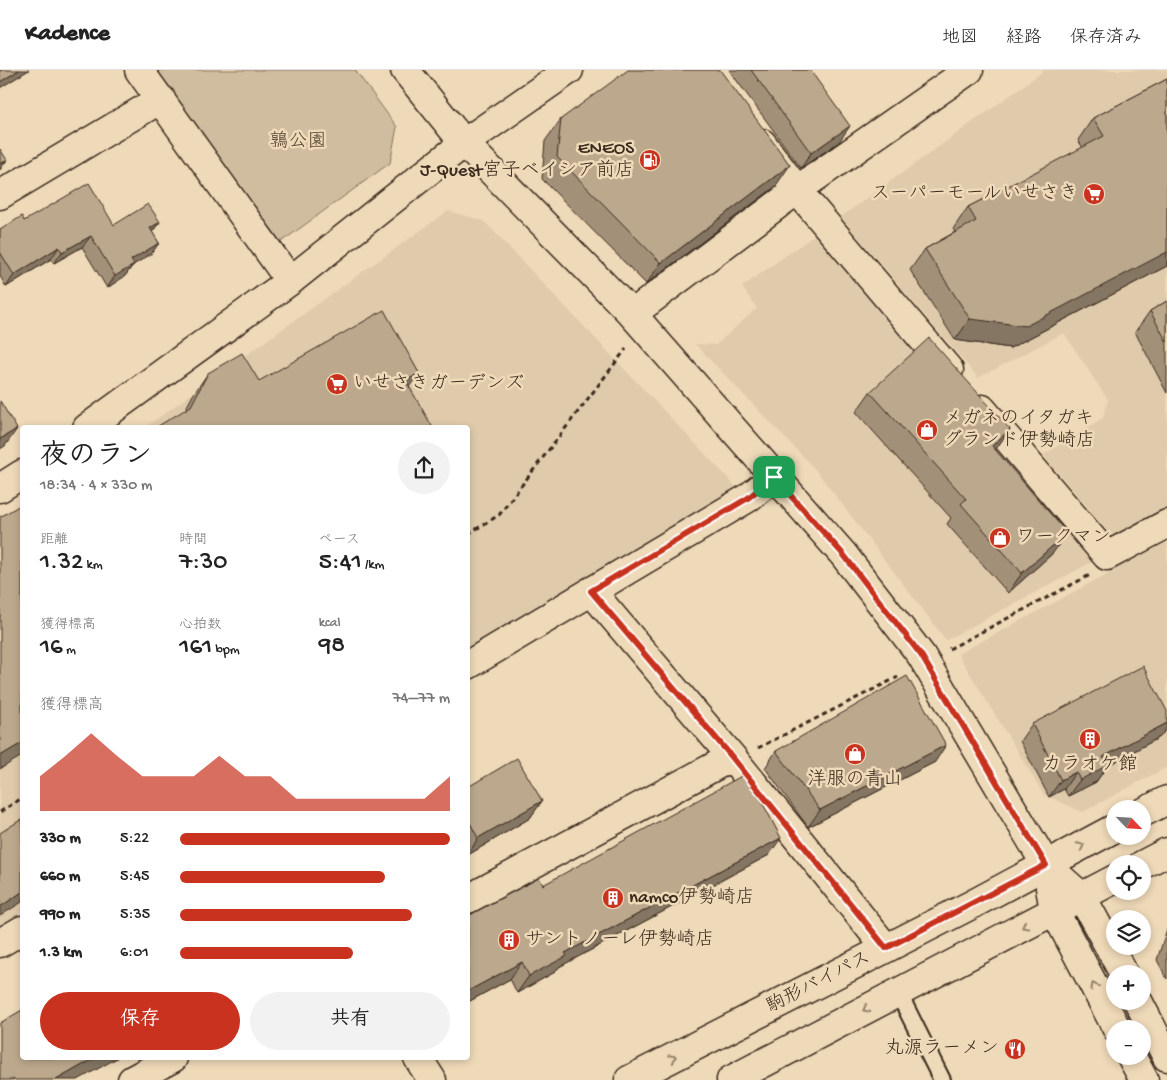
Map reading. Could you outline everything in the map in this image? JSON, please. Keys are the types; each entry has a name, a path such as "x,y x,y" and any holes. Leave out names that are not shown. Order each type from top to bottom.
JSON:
{"street":[{"path":"139,70 290,281"},
{"path":"405,70 464,144 638,320 843,554 921,655 1046,865 1082,897 1119,965"},
{"path":"92,425 290,281 464,144 569,70"},
{"path":"638,320 797,190 969,70"},
{"path":"0,195 161,99"},
{"path":"749,126 797,190 1106,556 1167,524"},
{"path":"0,488 20,475"},
{"path":"470,664 748,498 774,477"},
{"path":"591,591 732,757 886,948"},
{"path":"470,898 732,757"},
{"path":"1151,808 1167,800"},
{"name":"駒形バイパス","path":"629,1080 1106,833"},
{"path":"1151,860 1167,852"},
{"path":"1046,865 1054,910 1111,1020"},
{"path":"731,1080 898,992 968,958 1054,910 1106,884"},
{"path":"0,943 20,931"},
{"path":"1143,1010 1167,1056"},
{"path":"132,1080 169,1060"},
{"path":"419,1060 432,1080"},
{"path":"1136,1065 1144,1080"}],"lane":[{"path":"898,992 942,1080"}],"path":[{"path":"470,533 499,516 638,320"},
{"path":"946,650 1095,573 1106,556"},
{"path":"732,757 747,753 898,676"},
{"path":"0,812 20,799"}],"shaded area":[{"path":"1045,70 1167,70 1167,514 1122,538 1109,533 1043,455 1103,418 1108,400 1064,333 978,378 841,217"},
{"path":"448,211 484,221 739,490 470,651 470,425 148,425"},
{"path":"816,234 1096,560 946,640 815,469 695,344 716,345 757,308 742,287"},
{"path":"20,513 20,914 0,927 0,525"},
{"path":"1167,542 1167,767 1083,812 1044,795 958,654"}],"green space":[{"name":"鶉公園","path":"154,70 355,70 397,127 390,163 281,242"}],"building":[{"path":"0,70 19,70 0,82"},
{"name":"ENEOS J-Quest宮子ベイシア前店","path":"628,70 720,70 790,165 661,263 557,157 561,119"},
{"path":"751,70 810,70 850,126 811,153"},
{"name":"スーパーモールいせさき","path":"1167,79 1167,252 1026,326 970,319 925,249 976,221 968,207 1104,136 1093,118"},
{"path":"0,149 7,160 0,164"},
{"path":"89,183 114,225 148,204 160,222 150,228 159,243 131,260 134,265 115,276 91,236 62,252 59,247 14,275 0,252 0,230 22,216 24,221"},
{"path":"1167,301 1167,342 1150,311"},
{"name":"いせさきガーデンズ","path":"384,310 419,373 406,381 431,425 160,425 191,406 208,373 242,353 259,381"},
{"path":"929,338 1010,429 992,446 1067,533 1022,573 961,504 966,499 870,392"},
{"path":"0,401 17,429 0,439"},
{"path":"20,505 20,744 0,756 0,517"},
{"name":"カラオケ館","path":"1143,666 1167,711 1167,723 1103,757 1108,765 1080,780 1076,772 1061,780 1032,724"},
{"path":"907,676 946,745 820,810 776,751"},
{"path":"517,758 542,801 478,838 470,823 470,786"},
{"path":"747,773 781,838 565,953 567,956 529,976 522,962 470,990 470,915 539,878 543,885"},
{"path":"20,820 20,893 0,907 0,833"},
{"path":"20,1011 20,1060 91,1060 56,1080 0,1080 0,1023"}],"place":[{"name":"ENEOS J-Quest宮子ベイシア前店","path":"650,160"},
{"name":"スーパーモールいせさき","path":"1094,194"},
{"name":"いせさきガーデンズ","path":"337,384"},
{"name":"メガネのイタガキ グランド伊勢崎店","path":"927,430"},
{"name":"ワークマン","path":"1000,538"},
{"name":"カラオケ館","path":"1090,739"},
{"name":"洋服の青山","path":"855,754"},
{"name":"namco伊勢崎店","path":"613,898"},
{"name":"サントノーレ伊勢崎店","path":"509,940"},
{"name":"丸源ラーメン","path":"1015,1049"}],"route":[{"path":"774,477 843,554 921,655 980,751 1046,865 886,948 732,757 591,591 748,498 774,477"}]}
